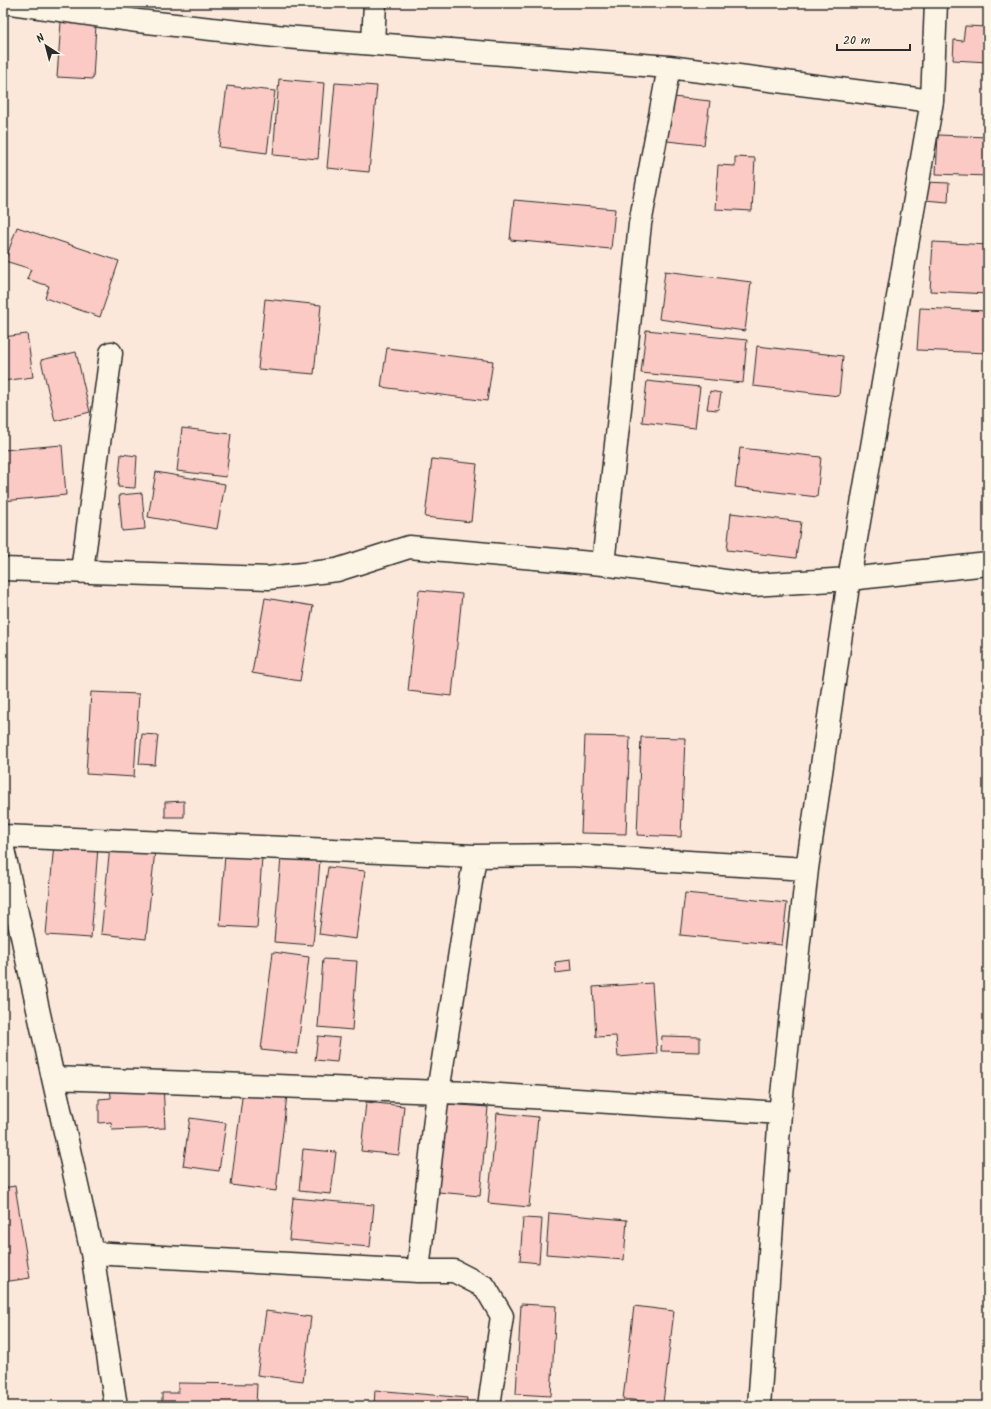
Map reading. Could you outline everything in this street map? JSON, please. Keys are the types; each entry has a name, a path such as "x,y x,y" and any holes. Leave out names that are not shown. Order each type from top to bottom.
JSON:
{"street":[{"path":"11,3 80,8 138,20 285,37 669,67 932,101"},
{"path":"373,43 375,3"},
{"path":"760,1406 780,1113 807,870 849,579 932,101 936,3"},
{"path":"603,564 640,224 669,67"},
{"path":"82,572 111,353"},
{"path":"3,568 268,578 337,570 409,547 603,564 754,585 849,579 988,564"},
{"path":"3,836 476,856 570,855 807,870"},
{"path":"3,849 92,1253 116,1406"},
{"path":"418,1271 438,1092 476,856"},
{"path":"53,1078 438,1092 780,1113"},
{"path":"92,1253 418,1271 454,1271 485,1287 502,1316 489,1406"}],"building":[{"path":"61,22 96,24 93,79 57,77"},
{"path":"965,26 988,27 988,62 953,60 954,40 963,41"},
{"path":"279,79 324,83 318,159 273,155"},
{"path":"335,83 377,86 369,172 327,168"},
{"path":"227,86 275,91 267,153 219,147"},
{"path":"673,97 710,101 704,145 667,141"},
{"path":"938,135 988,137 988,176 936,174"},
{"path":"735,157 755,158 752,211 715,209 718,165 735,166"},
{"path":"925,182 949,183 948,202 924,200"},
{"path":"514,200 615,209 611,249 510,240"},
{"path":"17,227 119,261 100,317 45,298 49,286 27,279 31,269 5,261"},
{"path":"933,242 988,245 988,294 930,291"},
{"path":"665,271 751,282 745,331 659,319"},
{"path":"265,299 321,305 314,374 258,369"},
{"path":"920,308 988,311 988,353 917,350"},
{"path":"646,330 747,340 743,383 641,373"},
{"path":"27,334 33,377 3,381 3,337"},
{"path":"757,346 843,356 839,396 753,386"},
{"path":"387,348 493,361 487,401 381,387"},
{"path":"76,352 90,412 55,421 41,360"},
{"path":"647,381 700,387 695,428 642,422"},
{"path":"710,391 721,393 718,410 707,409"},
{"path":"182,428 231,434 226,477 177,471"},
{"path":"62,445 66,495 3,501 3,450"},
{"path":"740,448 821,457 817,497 735,487"},
{"path":"121,454 137,456 135,488 118,487"},
{"path":"432,459 477,464 471,522 425,517"},
{"path":"156,472 225,484 217,529 148,517"},
{"path":"142,493 145,529 122,531 119,495"},
{"path":"731,513 801,522 796,558 727,550"},
{"path":"419,590 462,594 452,696 408,691"},
{"path":"265,598 313,606 300,681 252,673"},
{"path":"91,692 139,694 134,777 86,774"},
{"path":"142,734 158,735 155,765 139,764"},
{"path":"585,736 630,737 626,834 581,833"},
{"path":"641,737 685,738 681,837 637,835"},
{"path":"184,801 184,817 165,817 165,802"},
{"path":"54,843 98,847 91,938 46,935"},
{"path":"110,846 155,850 146,939 101,934"},
{"path":"225,854 262,857 257,928 220,926"},
{"path":"281,857 320,860 313,945 274,942"},
{"path":"328,867 365,871 356,939 319,934"},
{"path":"685,893 787,903 782,945 680,935"},
{"path":"273,952 309,957 297,1054 261,1050"},
{"path":"323,959 357,961 352,1030 318,1027"},
{"path":"570,960 571,971 556,973 555,962"},
{"path":"652,983 657,1054 618,1057 616,1036 596,1037 593,987"},
{"path":"318,1036 340,1038 337,1062 315,1060"},
{"path":"662,1036 700,1037 700,1052 661,1051"},
{"path":"163,1081 165,1128 112,1130 111,1122 99,1123 99,1099 111,1098 110,1083"},
{"path":"243,1090 287,1095 276,1191 231,1185"},
{"path":"366,1102 404,1106 399,1155 361,1151"},
{"path":"446,1104 488,1107 480,1196 438,1192"},
{"path":"497,1113 538,1117 529,1207 488,1203"},
{"path":"190,1118 226,1123 219,1171 183,1166"},
{"path":"303,1149 336,1152 331,1194 299,1191"},
{"path":"15,1186 30,1278 3,1282 3,1188"},
{"path":"293,1198 374,1205 370,1247 289,1240"},
{"path":"549,1213 627,1220 624,1260 546,1254"},
{"path":"523,1218 542,1219 539,1263 520,1261"},
{"path":"521,1304 556,1306 551,1396 516,1394"},
{"path":"634,1306 674,1311 663,1403 623,1399"},
{"path":"266,1311 311,1317 303,1381 257,1375"},
{"path":"178,1383 257,1384 256,1406 162,1406 162,1393 178,1393"},
{"path":"375,1390 467,1398 466,1406 374,1406"},
{"path":"542,1403 581,1406 541,1406"},
{"path":"620,1405 620,1406 594,1406"}]}
